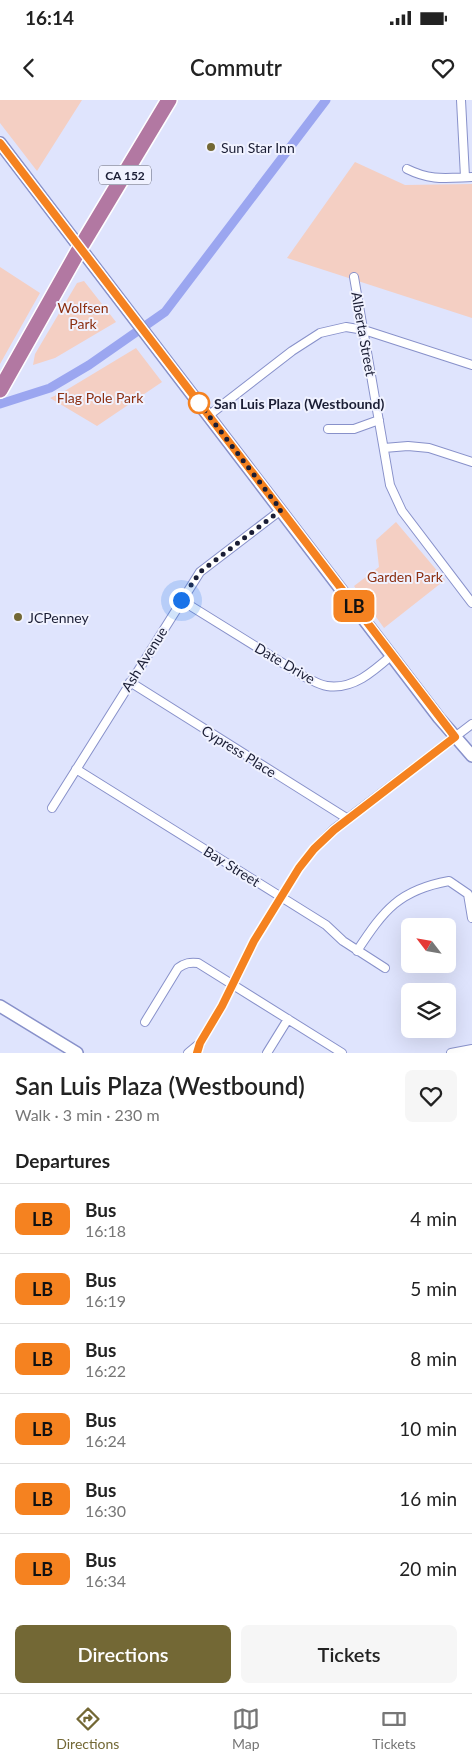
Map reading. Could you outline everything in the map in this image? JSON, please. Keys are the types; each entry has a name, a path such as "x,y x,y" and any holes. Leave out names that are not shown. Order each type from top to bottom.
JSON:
{"highway":[{"name":"CA 152","path":"0,390 80,248 169,100"}],"street":[{"path":"407,169 421,176 431,178 468,177 461,100"},
{"path":"0,143 455,737 472,756"},
{"name":"Alberta Street","path":"354,277 390,485 402,511 472,603"},
{"path":"208,416 292,351 320,333 346,327 364,330 472,365"},
{"path":"328,428 354,429 379,420"},
{"path":"384,448 408,446 429,448 472,462"},
{"name":"Ash Avenue","path":"52,808 200,572 281,510"},
{"name":"Date Drive","path":"181,600 305,677 325,686 347,684 369,675 392,655"},
{"name":"Cypress Place","path":"130,682 348,819"},
{"path":"197,1053 200,1043 222,1006 247,954 299,868 314,849 348,819 472,724"},
{"name":"Bay Street","path":"76,769 326,925 343,941 385,968"},
{"path":"358,951 374,925 396,901 420,888 449,881 468,894 472,918"},
{"path":"145,1022 178,968 187,963 198,963 342,1053"},
{"path":"0,1006 76,1053"},
{"path":"267,1053 288,1019"},
{"path":"188,1053 200,1043"},
{"path":"451,1053 472,1049"}],"green space":[{"path":"0,100 82,100 37,171 0,123"},
{"path":"355,162 405,185 472,184 472,318 287,258"},
{"path":"0,267 40,293 0,364"},
{"name":"Wolfsen Park","path":"84,281 116,322 55,358 33,365 35,354 77,283"},
{"name":"Flag Pole Park","path":"136,348 162,382 97,426 50,398 63,392"},
{"name":"Garden Park","path":"396,522 445,580 384,628 354,586 379,567 376,540"}],"waterway":[{"path":"0,404 50,388 89,365 165,312 326,100"}],"bus line":[{"name":"LB","path":"0,143 455,737 334,830 314,849 299,868 254,941 222,1006 200,1043 197,1053"}],"place":[{"name":"Sun Star Inn","path":"211,147"},
{"name":"San Luis Plaza (Westbound)","path":"199,403"},
{"name":"JCPenney","path":"18,617"}],"route":[{"path":"181,600 200,572 281,510 199,403"}]}
